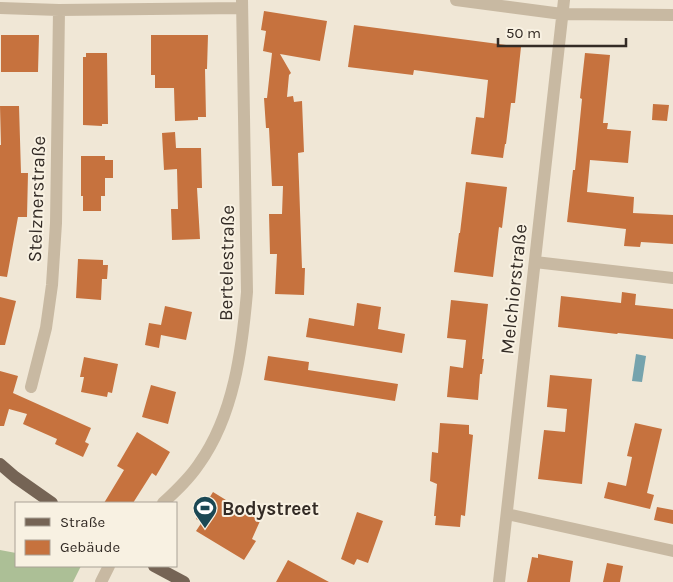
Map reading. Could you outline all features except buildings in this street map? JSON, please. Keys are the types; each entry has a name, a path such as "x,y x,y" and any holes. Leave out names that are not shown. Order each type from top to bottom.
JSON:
{"main road":[{"path":"0,464 14,477 51,502"},
{"path":"156,567 184,582"}],"street":[{"path":"456,0 562,14 673,16"},
{"name":"Melchiorstraße","path":"499,582 564,0"},
{"path":"0,8 59,10 242,4"},
{"name":"Bertelestraße","path":"164,502 194,470 213,441 225,412 240,359 247,292 242,4"},
{"name":"Stelznerstraße","path":"31,387 46,328 52,284 56,213 59,10"},
{"path":"535,262 673,278"},
{"path":"506,514 673,551"},
{"path":"101,582 108,567"}],"green space":[{"path":"0,550 15,553 15,567 80,567 73,582 0,582"}],"water":[{"path":"636,354 646,356 642,382 632,381"}],"place":[{"name":"Bodystreet","path":"205,529"}]}
